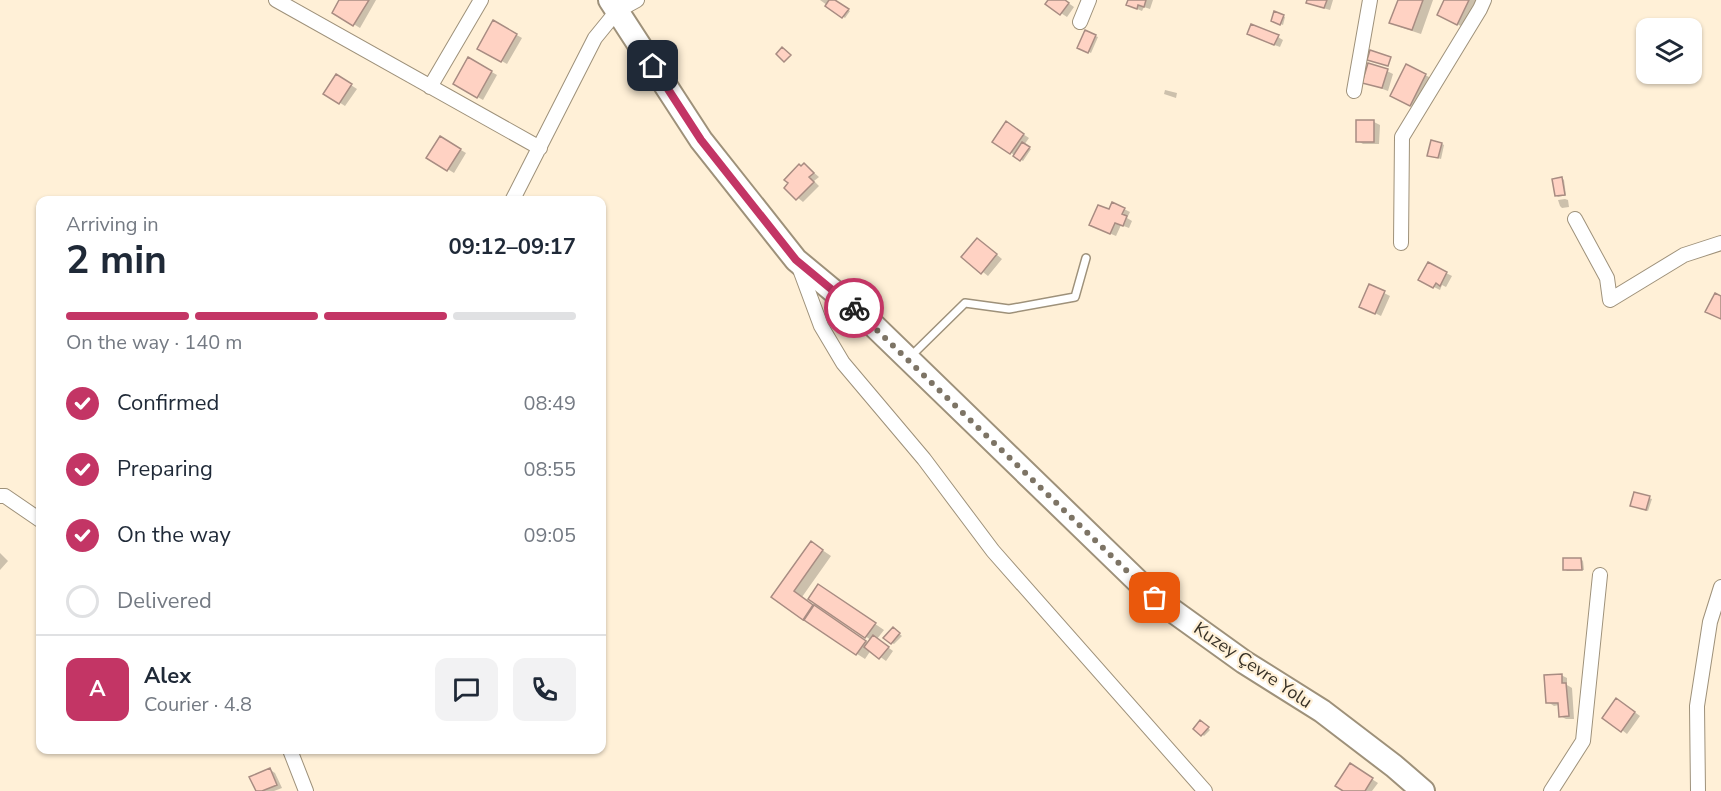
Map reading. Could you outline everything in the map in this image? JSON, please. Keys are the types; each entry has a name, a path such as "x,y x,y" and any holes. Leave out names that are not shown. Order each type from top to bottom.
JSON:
{"main road":[{"name":"Kuzey Çevre Yolu","path":"613,6 701,140 796,260 866,318 1155,598 1244,662 1322,711 1423,791"}],"street":[{"path":"276,0 540,148"},
{"path":"430,87 481,0"},
{"path":"515,196 613,6 637,0"},
{"path":"1080,22 1089,0"},
{"path":"1354,91 1370,0"},
{"path":"1401,243 1402,137 1484,0"},
{"path":"1575,219 1607,278 1610,300 1684,255 1721,243"},
{"path":"796,260 821,326 843,363 924,459 993,551 1205,791"},
{"path":"0,496 5,496 36,517"},
{"path":"1551,791 1583,741 1600,575"},
{"path":"1698,791 1697,706 1710,622 1721,587"},
{"path":"292,754 306,791"}],"lane":[{"path":"908,359 965,303 1009,309 1075,297 1086,258"}],"building":[{"path":"339,0 369,0 353,26 332,13"},
{"path":"829,0 835,0 849,9 842,18 825,6"},
{"path":"1048,0 1065,0 1069,3 1060,15 1045,4"},
{"path":"1128,0 1146,0 1144,7 1138,5 1137,9 1126,5"},
{"path":"1307,0 1327,0 1324,8 1306,3"},
{"path":"1398,0 1423,0 1412,30 1389,23"},
{"path":"1444,0 1469,0 1457,25 1437,15"},
{"path":"1274,11 1284,15 1280,25 1271,21"},
{"path":"493,20 517,34 501,62 477,49"},
{"path":"1251,24 1279,35 1274,45 1247,34"},
{"path":"1085,30 1096,35 1088,53 1077,48"},
{"path":"782,47 791,55 784,62 776,54"},
{"path":"1370,50 1391,57 1388,66 1367,60"},
{"path":"468,57 492,71 477,98 453,84"},
{"path":"1368,63 1388,69 1382,88 1362,83"},
{"path":"1406,64 1426,74 1410,106 1390,96"},
{"path":"336,74 352,84 339,104 323,94"},
{"path":"1356,120 1374,120 1374,142 1356,142"},
{"path":"1006,121 1024,134 1010,154 992,142"},
{"path":"440,136 461,149 447,171 426,158"},
{"path":"1431,140 1442,143 1438,158 1427,156"},
{"path":"1022,142 1030,147 1020,161 1013,156"},
{"path":"804,163 814,173 809,177 814,182 796,200 784,188 788,183 784,180 799,164 801,166"},
{"path":"1562,177 1565,195 1555,196 1552,179"},
{"path":"1112,202 1125,208 1122,214 1127,216 1123,226 1115,223 1110,234 1089,225 1098,205 1109,209"},
{"path":"977,238 997,254 981,274 961,257"},
{"path":"1428,262 1447,272 1440,286 1436,283 1433,288 1418,280"},
{"path":"1369,284 1385,291 1375,314 1359,307"},
{"path":"1715,293 1721,296 1721,319 1705,312"},
{"path":"1634,492 1650,496 1646,510 1630,506"},
{"path":"811,541 823,550 794,591 813,605 803,620 771,597"},
{"path":"1563,558 1581,558 1582,570 1563,570"},
{"path":"818,584 876,623 865,638 808,599"},
{"path":"814,605 866,641 856,655 804,620"},
{"path":"893,627 900,633 891,644 883,638"},
{"path":"873,635 889,647 879,659 864,647"},
{"path":"1562,674 1562,683 1566,683 1569,716 1559,717 1558,703 1546,703 1544,675"},
{"path":"1616,698 1635,712 1621,732 1602,718"},
{"path":"1200,720 1209,727 1201,736 1193,729"},
{"path":"1350,763 1373,778 1365,791 1343,791 1335,786"},
{"path":"270,768 277,785 256,791 249,777"}],"way so far":[{"path":"854,308 1155,598"}],"route":[{"path":"653,66 701,140 796,260 854,308"}]}
